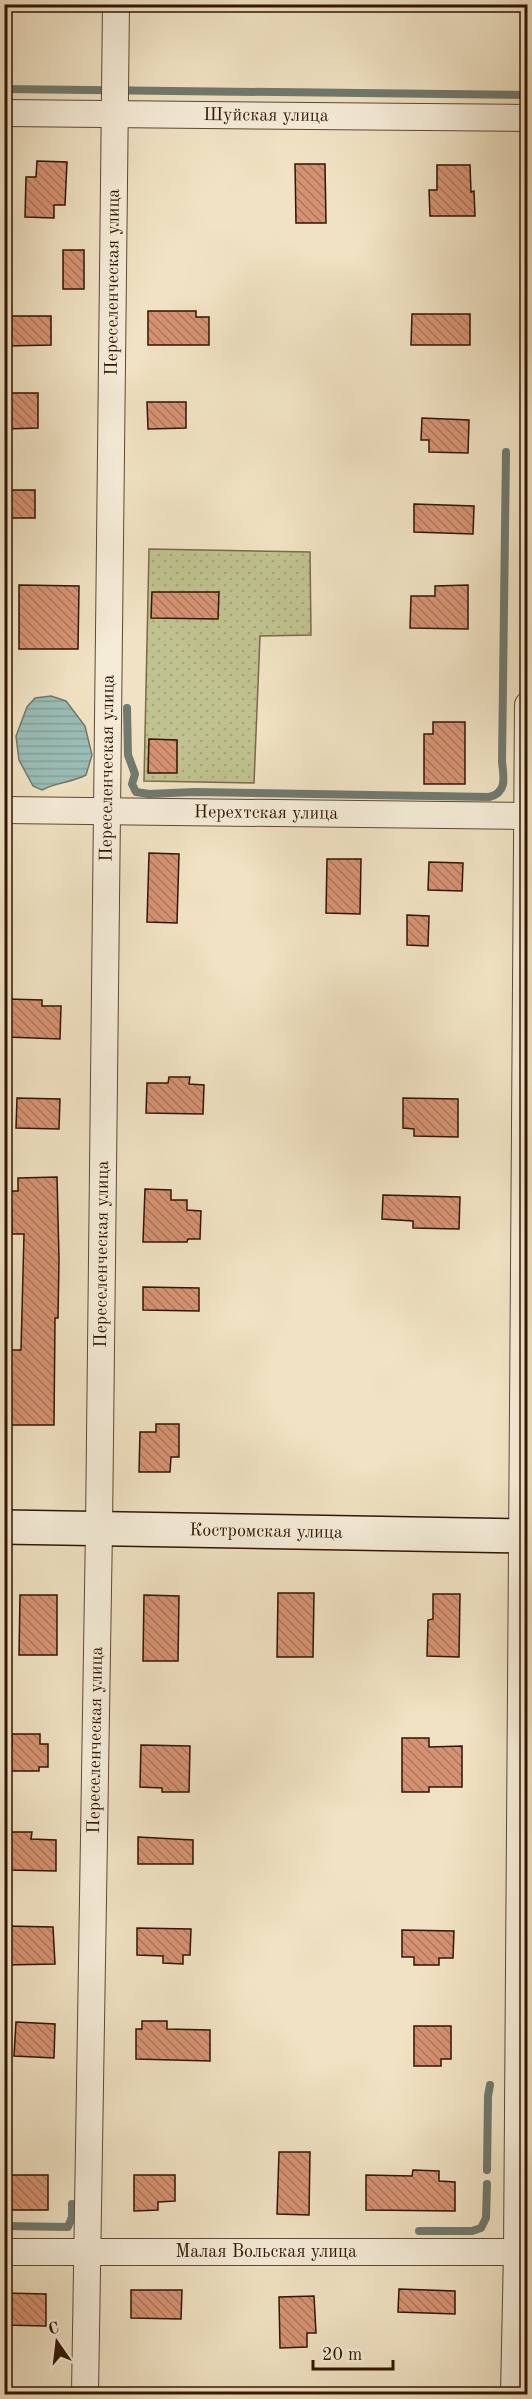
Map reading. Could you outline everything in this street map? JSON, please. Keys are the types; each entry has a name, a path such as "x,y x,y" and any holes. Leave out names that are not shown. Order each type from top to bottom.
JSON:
{"street":[{"name":"Переселенческая улица","path":"85,2394 99,1528 116,4"},
{"name":"Шуйская улица","path":"4,113 115,98 528,118"},
{"path":"514,2394 522,2252 528,705"},
{"name":"Нерехтская улица","path":"4,810 527,816"},
{"name":"Костромская улица","path":"4,1527 525,1536"},
{"name":"Малая Вольская улица","path":"4,2252 86,2254 522,2252"}],"green space":[{"path":"149,549 310,552 311,635 260,636 254,783 144,781"}],"water":[{"path":"51,696 66,701 85,726 92,755 86,775 42,790 33,786 19,760 16,736 27,707 35,698"}],"building":[{"path":"37,161 67,162 65,205 54,205 54,218 25,217 26,177 36,177"},
{"path":"295,164 325,164 326,223 296,223"},
{"path":"437,165 470,165 475,216 430,216 429,190 437,190"},
{"path":"63,250 84,250 84,289 63,289"},
{"path":"148,311 196,311 196,317 209,317 209,345 148,345"},
{"path":"412,314 470,314 470,345 411,345"},
{"path":"6,316 51,316 51,345 6,346"},
{"path":"4,393 38,393 38,428 5,429"},
{"path":"147,402 186,402 186,428 148,429"},
{"path":"422,418 469,420 468,453 429,452 429,440 421,440"},
{"path":"4,490 35,490 35,518 4,518"},
{"path":"414,504 474,506 473,534 414,532"},
{"path":"19,585 79,586 78,649 19,649"},
{"path":"468,585 468,629 410,628 411,596 435,596 435,586"},
{"path":"152,592 219,592 218,619 151,618"},
{"path":"433,722 465,722 465,784 424,784 424,734 433,734"},
{"path":"149,739 177,740 177,773 148,773"},
{"path":"149,853 179,854 177,923 147,922"},
{"path":"327,859 361,859 360,914 326,913"},
{"path":"429,862 463,863 462,891 428,890"},
{"path":"407,915 429,916 428,946 407,945"},
{"path":"8,999 42,1000 42,1006 61,1006 60,1039 7,1037"},
{"path":"169,1077 190,1077 189,1084 204,1085 203,1114 146,1113 147,1083 168,1083"},
{"path":"17,1098 60,1099 59,1129 16,1128"},
{"path":"403,1098 458,1099 458,1137 414,1136 414,1129 403,1128"},
{"path":"57,1177 59,1259 58,1318 55,1318 54,1425 4,1425 4,1350 21,1350 24,1234 12,1234 11,1191 18,1191 18,1178"},
{"path":"145,1189 171,1190 171,1200 187,1200 187,1210 201,1211 200,1239 188,1239 187,1242 143,1242"},
{"path":"383,1195 460,1197 459,1229 413,1228 413,1221 382,1219"},
{"path":"143,1287 199,1288 199,1311 143,1310"},
{"path":"156,1424 179,1424 179,1457 171,1457 170,1472 139,1472 140,1432 156,1432"},
{"path":"278,1593 314,1593 313,1657 277,1657"},
{"path":"433,1594 460,1594 459,1657 427,1656 428,1620 433,1619"},
{"path":"20,1595 57,1595 57,1655 19,1655"},
{"path":"144,1595 179,1596 178,1661 143,1661"},
{"path":"12,1734 40,1734 40,1744 48,1744 48,1767 39,1767 39,1771 4,1771 4,1747 12,1747"},
{"path":"402,1738 429,1738 429,1747 462,1746 462,1787 429,1787 429,1792 402,1792"},
{"path":"141,1745 190,1746 189,1792 162,1792 162,1788 140,1787"},
{"path":"10,1832 32,1832 31,1839 56,1840 56,1871 9,1870"},
{"path":"138,1837 193,1840 193,1864 138,1864"},
{"path":"4,1926 53,1927 55,1964 4,1965"},
{"path":"137,1928 191,1929 190,1955 183,1955 183,1964 163,1963 163,1956 137,1955"},
{"path":"402,1930 454,1931 453,1958 439,1958 439,1965 414,1965 414,1957 402,1957"},
{"path":"142,2021 167,2021 167,2029 210,2030 210,2061 136,2059 136,2029 142,2029"},
{"path":"16,2022 55,2024 54,2058 14,2056"},
{"path":"414,2026 451,2026 451,2059 441,2059 441,2066 414,2066"},
{"path":"279,2152 310,2152 309,2215 277,2214"},
{"path":"413,2170 439,2171 439,2181 455,2182 455,2211 366,2210 366,2175 412,2176"},
{"path":"4,2175 48,2175 48,2210 4,2210"},
{"path":"134,2175 175,2175 175,2201 158,2202 158,2210 134,2211"},
{"path":"399,2289 455,2291 455,2314 398,2312"},
{"path":"131,2290 182,2290 181,2319 131,2318"},
{"path":"4,2293 46,2294 46,2326 4,2325"},
{"path":"314,2296 316,2333 307,2333 307,2347 280,2348 279,2297"}],"waterway":[{"path":"4,89 528,95"},
{"path":"127,708 128,755 135,774 132,784 136,792 149,794 194,792 489,797 495,795 502,788 504,779 502,762 506,452"},
{"path":"487,2170 490,2085"},
{"path":"419,2231 472,2231 481,2228 486,2218 487,2184"},
{"path":"4,2226 68,2227 72,2217 72,2204"}]}
